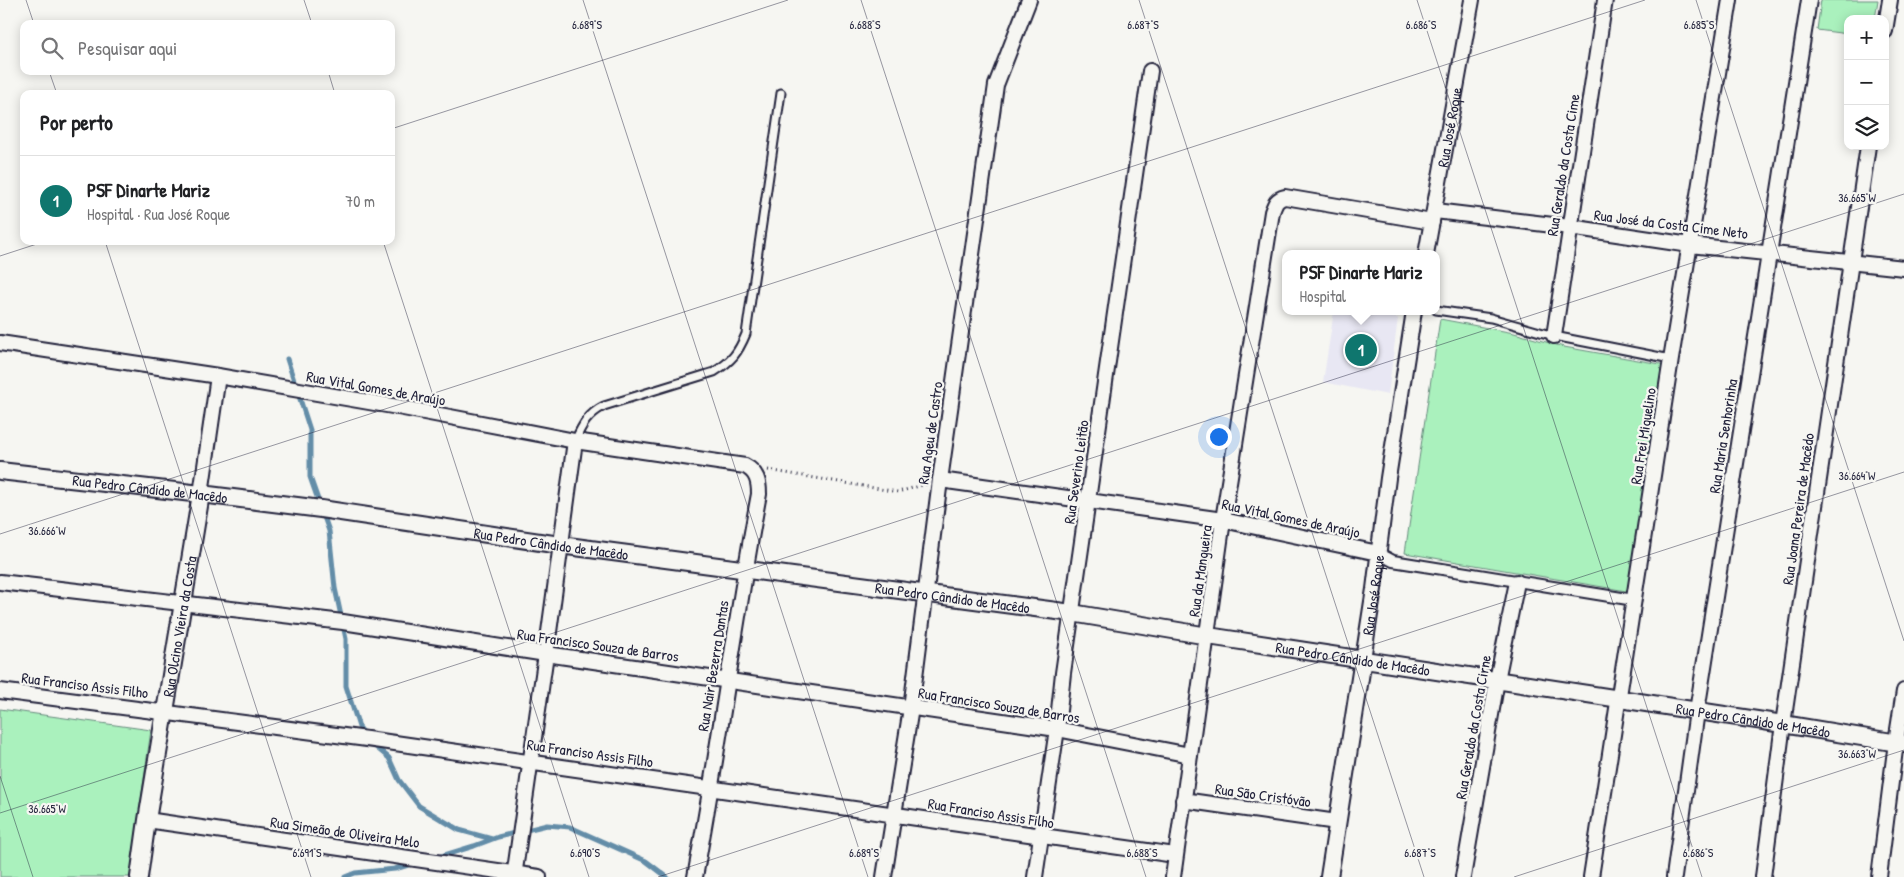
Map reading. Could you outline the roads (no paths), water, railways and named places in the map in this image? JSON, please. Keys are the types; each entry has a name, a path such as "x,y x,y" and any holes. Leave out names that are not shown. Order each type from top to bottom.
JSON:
{"street":[{"name":"Rua Ageu de Castro","path":"884,877 911,708 940,480 996,85 1030,0"},
{"name":"Rua José Roque","path":"1427,250 1472,0"},
{"name":"Rua Geraldo da Costa Cime","path":"1554,336 1605,0"},
{"name":"Rua Frei Miguelino","path":"1591,877 1671,358 1730,0"},
{"name":"Rua Maria Senhorinha","path":"1674,877 1696,711 1809,0"},
{"path":"1888,15 1890,0"},
{"name":"Rua Severino Leitão","path":"1035,877 1150,71"},
{"name":"Rua Joana Pereira de Macêdo","path":"1763,877 1783,724 1867,150"},
{"name":"Rua José da Costa Cime Neto","path":"1272,212 1278,199 1285,197 1433,217 1570,227 1690,244 1904,268"},
{"name":"Rua da Mangueira","path":"1172,877 1208,636 1223,520 1272,212"},
{"name":"Rua José Roque","path":"1329,877 1374,589 1413,315"},
{"name":"Rua Vital Gomes de Araújo","path":"0,343 218,376 398,407 575,441 746,466"},
{"name":"Rua Olcino Vieira da Costa","path":"139,877 201,494 218,376"},
{"path":"514,875 575,441"},
{"name":"Rua Nair Bezerra Dantas","path":"695,877 712,787 727,680 759,494 757,477 752,469 746,466"},
{"name":"Rua Pedro Cândido de Macêdo","path":"0,471 201,494 560,545 1072,613 1208,636 1900,743"},
{"name":"Rua Vital Gomes de Araújo","path":"940,480 1223,520 1378,553 1393,561 1634,600"},
{"name":"Rua Francisco Souza de Barros","path":"0,582 343,622 546,654 1057,729 1190,755"},
{"name":"Rua Geraldo da Costa Cirne","path":"1463,877 1496,680 1517,582"},
{"name":"Rua Franciso Assis Filho","path":"0,691 530,761 1041,837 1175,855"},
{"path":"1879,877 1900,743 1904,692"},
{"name":"Rua São Cristóvão","path":"1183,800 1338,822"},
{"name":"Rua Simeão de Oliveira Melo","path":"147,820 514,875 539,877"}],"lane":[{"path":"575,441 582,426 595,411 604,406 714,372 729,363 739,350 746,334 781,93"},
{"path":"1440,311 1491,318 1554,336 1671,358"}],"waterway":[{"path":"287,359 310,430 310,477 329,531 335,588 346,639 346,686 359,727 366,736"},
{"path":"371,743 389,758 399,780 419,806 459,830 492,839"},
{"path":"435,858 498,837 547,825 570,827 646,861 667,877"},
{"path":"345,877 355,873 395,869 415,863"}],"place":[{"name":"PSF Dinarte Mariz","path":"1361,350"}]}
